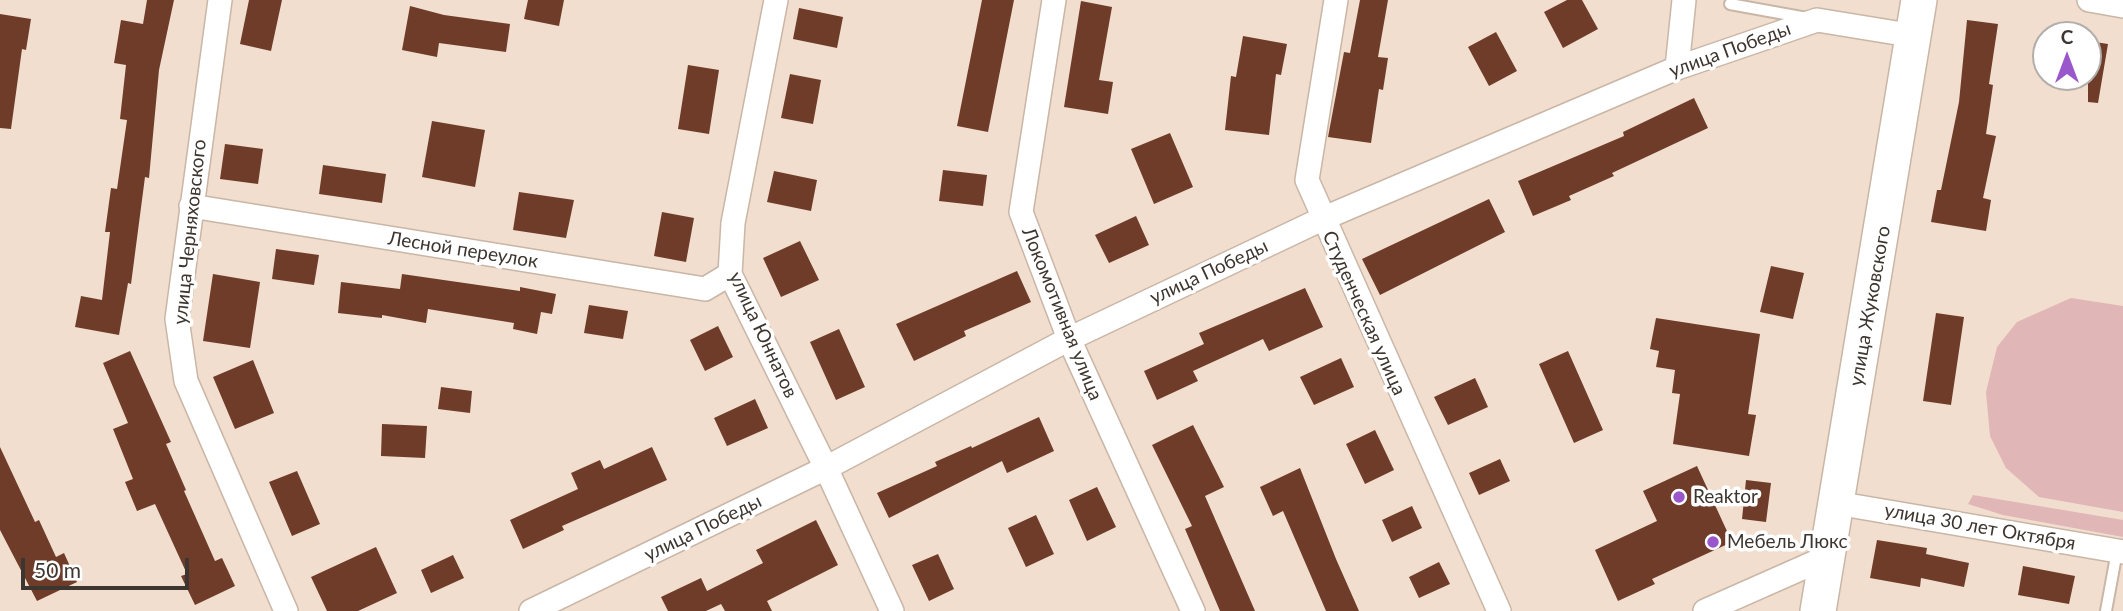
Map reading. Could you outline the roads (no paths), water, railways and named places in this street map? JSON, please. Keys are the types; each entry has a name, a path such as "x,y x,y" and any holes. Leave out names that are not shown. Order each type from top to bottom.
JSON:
{"main road":[{"name":"улица Жуковского","path":"1818,611 1919,0"}],"street":[{"name":"улица Черняховского","path":"220,0 177,320 186,381 286,611"},
{"name":"улица Юннатов","path":"776,0 733,223 730,274 827,468 892,611"},
{"name":"Локомотивная улица","path":"1054,0 1021,212 1069,339 1193,611"},
{"name":"Студенческая улица","path":"1336,0 1307,180 1322,219 1499,611"},
{"path":"1677,68 1684,0"},
{"path":"2089,0 2123,6"},
{"name":"улица Победы","path":"531,611 827,468 1069,339 1322,219 1677,68 1817,20 1915,36"},
{"name":"Лесной переулок","path":"191,206 705,289 730,274"},
{"name":"улица 30 лет Октября","path":"1836,503 2120,552"},
{"path":"1705,611 1827,557"}],"lane":[{"path":"1730,4 1817,20"},
{"path":"2106,611 2120,552"}],"place":[{"name":"Reaktor","path":"1679,497"},
{"name":"Мебель Люкс","path":"1713,542"}]}
